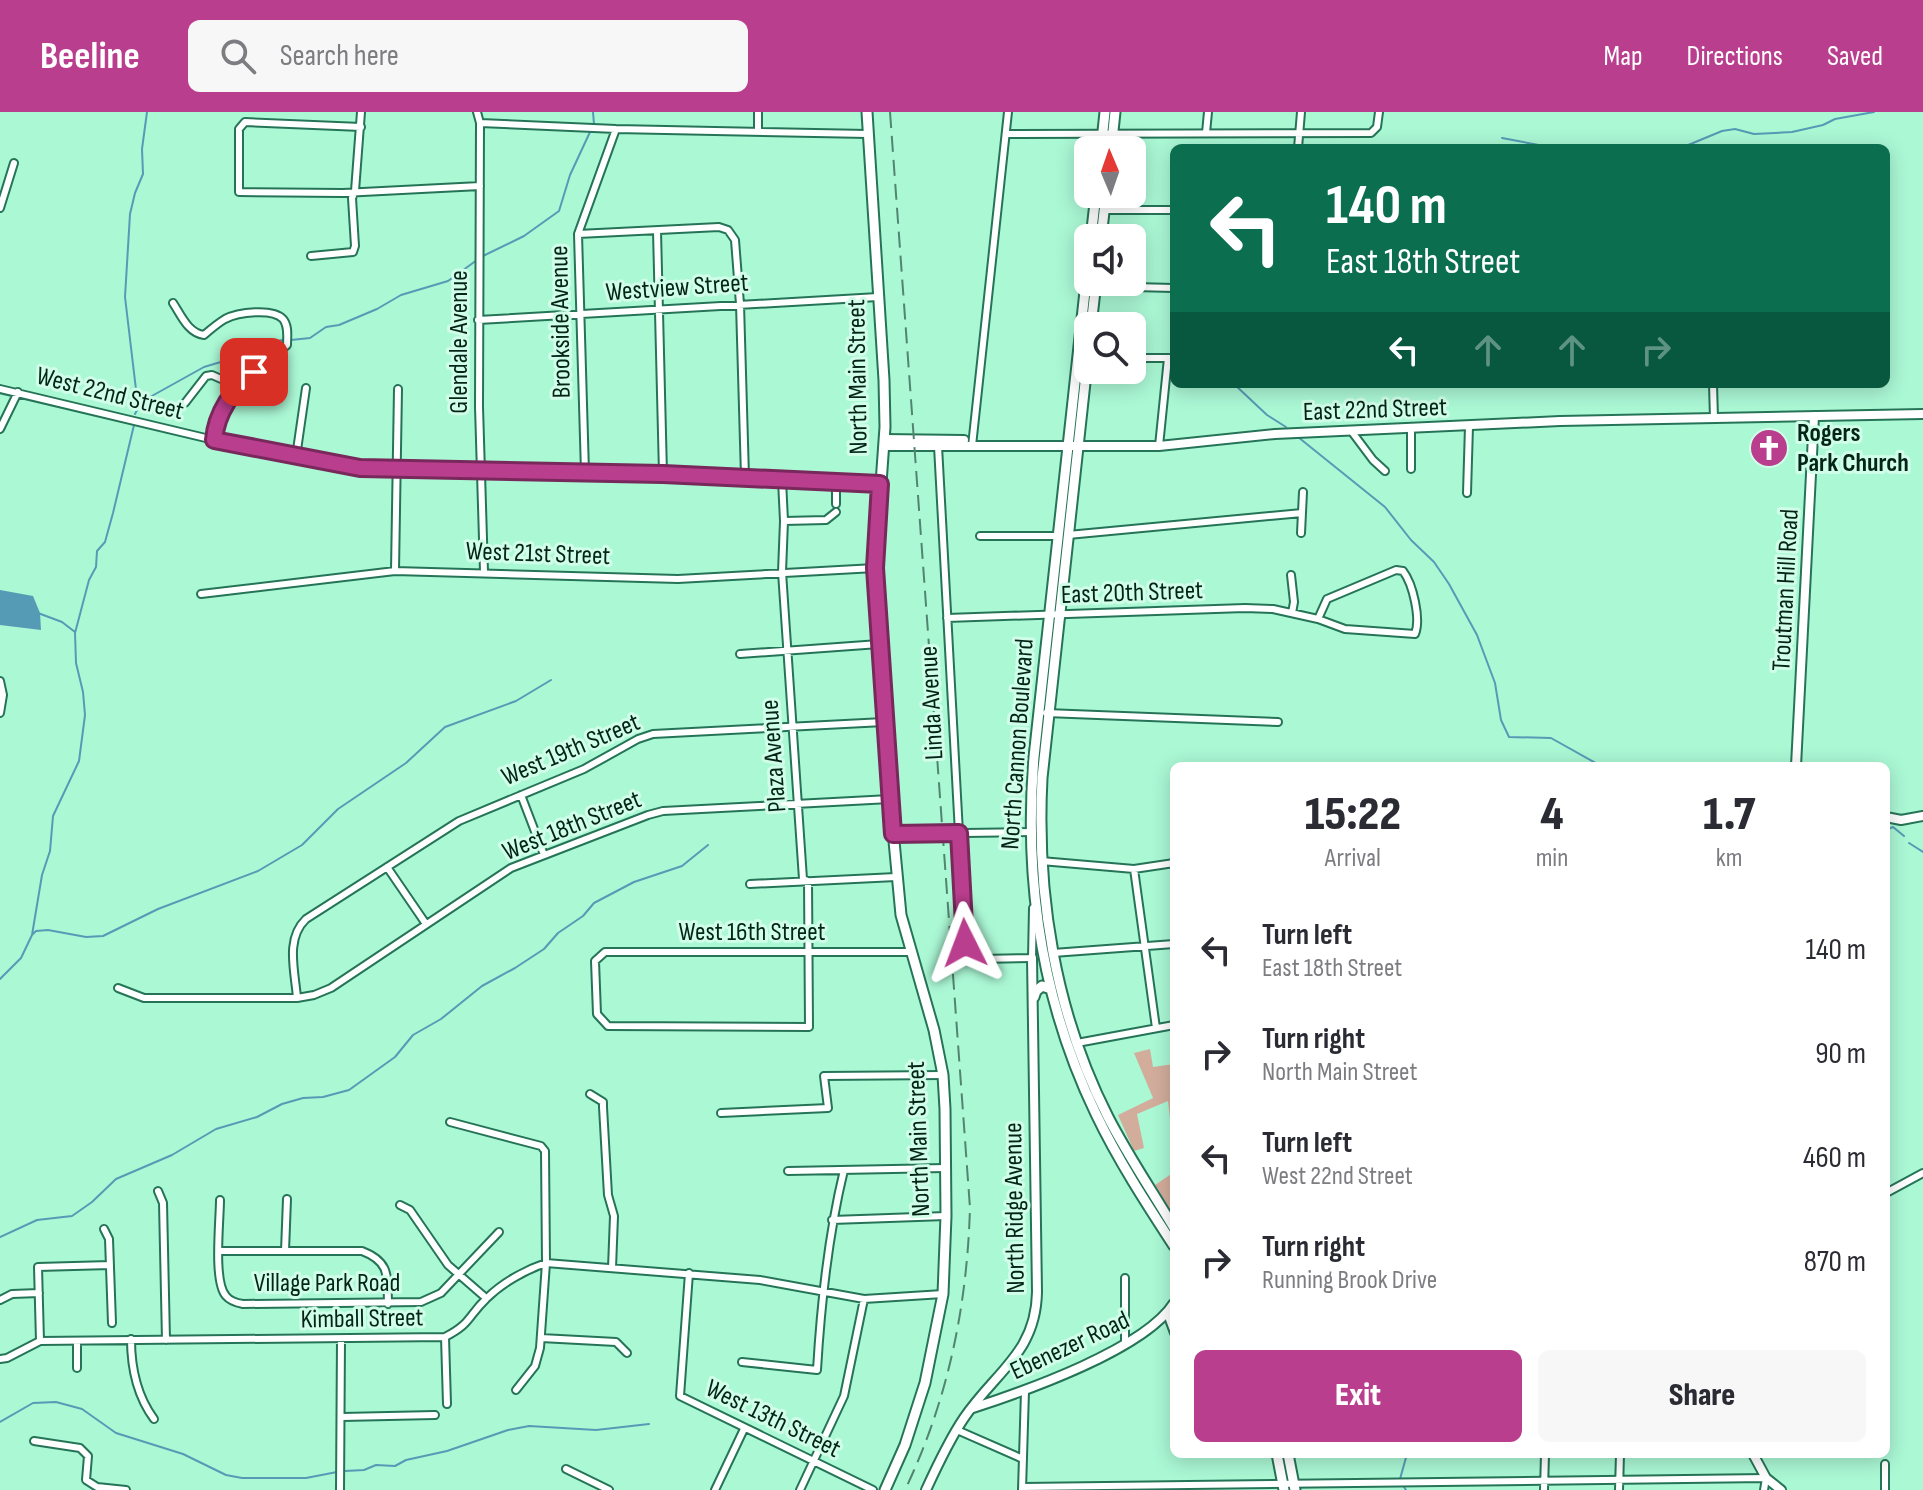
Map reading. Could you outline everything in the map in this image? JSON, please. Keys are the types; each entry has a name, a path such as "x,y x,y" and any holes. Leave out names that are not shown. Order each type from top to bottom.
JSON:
{"main road":[{"name":"North Main Street","path":"867,112 884,380 884,443 875,568 884,722 901,915 934,1030 943,1075 946,1216 943,1294 925,1383 905,1445 885,1490"},
{"path":"1105,112 1108,135"},
{"path":"1108,135 1115,112"},
{"path":"1103,224 1105,210"},
{"name":"North Cannon Boulevard","path":"1091,296 1043,713 1034,893 1051,989 1070,1052 1097,1117 1170,1240"},
{"name":"North Cannon Boulevard","path":"1073,446 1083,384"},
{"name":"North Cannon Boulevard","path":"1035,832 1053,953 1077,1043 1108,1117 1170,1221"},
{"path":"1034,997 1042,986 1051,989"},
{"path":"1278,1458 1289,1488"},
{"path":"1288,1458 1289,1488"}],"street":[{"path":"311,256 353,252 352,198 361,112"},
{"name":"Glendale Avenue","path":"477,112 480,123 478,320 484,572"},
{"path":"758,112 758,132"},
{"path":"972,443 1008,112"},
{"path":"1206,133 1208,112"},
{"path":"1298,144 1301,112"},
{"path":"1007,134 1371,133 1377,127 1379,112"},
{"path":"361,127 245,122 239,129 239,192 480,186"},
{"path":"480,123 868,134"},
{"name":"Brookside Avenue","path":"585,472 578,234 616,129"},
{"path":"0,208 14,163"},
{"path":"1105,210 1170,210"},
{"path":"578,234 719,227 728,230 735,240 745,477"},
{"path":"657,231 663,474"},
{"path":"1146,287 1170,288"},
{"name":"Westview Street","path":"478,320 878,297"},
{"path":"173,303 191,331 197,334 204,335 226,318 236,315 274,313 287,326 287,345 237,386 217,423 214,440"},
{"path":"1146,358 1170,358"},
{"path":"1159,446 1170,365"},
{"path":"185,403 206,376 212,375 237,386"},
{"path":"296,457 306,388"},
{"path":"1713,388 1714,419"},
{"name":"West 22nd Street","path":"0,389 214,440 360,468 663,474 880,484"},
{"path":"395,571 398,389"},
{"path":"0,429 18,392"},
{"name":"East 22nd Street","path":"884,443 1159,446 1275,434 1579,420 1923,414"},
{"name":"Troutman Hill Road","path":"1796,762 1814,416"},
{"path":"1467,493 1469,426"},
{"path":"1411,429 1411,469"},
{"path":"1352,432 1385,471"},
{"name":"East 22nd Street","path":"884,443 938,446 972,443"},
{"name":"Linda Avenue","path":"938,446 965,943 972,956 980,959 1032,958"},
{"name":"Plaza Avenue","path":"782,480 782,572 787,650 803,879 808,881 809,1027"},
{"path":"784,521 826,520 836,508 836,482"},
{"path":"1301,533 1303,492"},
{"path":"980,536 1063,536 1302,513"},
{"name":"West 21st Street","path":"201,594 395,571 678,579 875,568"},
{"name":"East 20th Street","path":"947,618 1054,617 1245,608 1273,609 1318,619 1345,629 1405,635 1415,634 1417,630 1408,577 1403,571 1396,570 1327,599 1318,619"},
{"path":"1291,575 1292,613"},
{"path":"740,654 879,644"},
{"path":"0,681 3,695 0,713"},
{"path":"1043,713 1278,722"},
{"name":"West 19th Street","path":"297,998 293,948 298,927 459,821 584,769 653,734 884,722"},
{"path":"521,795 544,855"},
{"name":"West 18th Street","path":"118,988 144,998 297,998 314,995 331,988 511,868 663,811 890,799"},
{"path":"1890,818 1901,820 1923,816"},
{"path":"893,834 1035,832"},
{"path":"1041,861 1134,869 1170,864"},
{"path":"387,867 426,924"},
{"path":"1134,869 1156,1028"},
{"path":"750,884 896,877"},
{"name":"North Ridge Avenue","path":"926,1490 972,1408 1025,1345 1037,1308 1032,958 1034,893"},
{"path":"1053,953 1170,945"},
{"name":"West 16th Street","path":"809,1027 608,1026 597,1014 595,961 605,952 912,952"},
{"path":"1077,1043 1170,1026"},
{"path":"721,1113 828,1108 824,1076 943,1075"},
{"path":"590,1094 603,1102 608,1195 614,1216 612,1268"},
{"path":"450,1122 544,1147 546,1263 541,1338 535,1366 516,1390"},
{"path":"788,1171 945,1168"},
{"path":"742,1362 817,1370 822,1291 832,1220 844,1170"},
{"path":"1890,1191 1923,1173"},
{"path":"158,1191 163,1203 166,1340"},
{"path":"285,1251 287,1199"},
{"name":"Village Park Road","path":"220,1200 219,1274 226,1297 235,1302 421,1302 441,1293 499,1232"},
{"path":"400,1205 410,1210 448,1265 486,1298"},
{"path":"832,1220 946,1216"},
{"path":"104,1229 109,1239 112,1323"},
{"path":"220,1251 362,1251 376,1257 386,1273 388,1304"},
{"path":"546,1263 760,1280 864,1299 943,1294"},
{"name":"Kimball Street","path":"40,1341 445,1337 463,1328 486,1298 528,1269 546,1263"},
{"path":"0,1359 40,1341 38,1267 110,1265"},
{"name":"West 13th Street","path":"689,1273 680,1396 873,1490"},
{"path":"1125,1278 1125,1343"},
{"path":"0,1300 12,1294 39,1293"},
{"path":"800,1490 844,1396 864,1299"},
{"name":"Ebenezer Road","path":"972,1408 1025,1391 1125,1343 1151,1330 1170,1309"},
{"path":"1167,1314 1170,1322"},
{"path":"445,1337 447,1404"},
{"path":"541,1338 616,1342 627,1353"},
{"path":"131,1339 131,1362 143,1405 154,1419"},
{"path":"340,1490 341,1340"},
{"path":"77,1341 77,1368"},
{"path":"1025,1391 1022,1489 1289,1488 1766,1478"},
{"path":"342,1417 435,1415"},
{"path":"715,1490 744,1429"},
{"path":"957,1430 1023,1459"},
{"path":"34,1441 80,1448 88,1456 86,1480 97,1487 126,1490"},
{"path":"1544,1490 1545,1458"},
{"path":"1619,1490 1620,1458"},
{"path":"1755,1458 1766,1478 1781,1490"},
{"path":"1885,1464 1885,1490"},
{"path":"566,1469 609,1490"},
{"path":"1764,1490 1766,1478"}],"shaded area":[{"path":"1150,1049 1153,1067 1170,1065 1170,1118 1168,1101 1137,1114 1144,1148 1134,1151 1118,1115 1153,1098 1134,1053"},
{"path":"1170,1175 1170,1210 1155,1185"}],"water":[{"path":"0,590 33,596 40,613 41,630 0,625"}],"waterway":[{"path":"141,402 137,398 125,297 130,214 143,174 142,149 147,112"},
{"path":"593,112 594,124"},
{"path":"1691,144 1722,131 1735,129 1754,134 1792,132 1835,119 1874,112"},
{"path":"483,256 524,236 559,211 570,175 590,132"},
{"path":"1502,138 1534,144"},
{"path":"291,340 310,338 326,327 339,325 377,309 401,295 448,281 477,260"},
{"path":"135,414 141,402 204,367 224,361 235,348 283,340"},
{"path":"1238,388 1267,415 1286,427"},
{"path":"0,979 21,958 32,935 42,875 50,851 53,816 79,761 85,715 76,663 75,633 89,580 96,567 97,551 105,542 134,425"},
{"path":"1298,437 1385,507 1411,540 1434,562 1477,635 1495,683 1501,720 1509,737 1551,738 1594,762"},
{"path":"38,613 62,622 75,632"},
{"path":"32,935 36,931 48,930 86,937 103,936 158,909 258,871 302,845 338,809 406,763 445,727 516,701 551,680"},
{"path":"1890,828 1893,827 1904,836"},
{"path":"1909,843 1923,852"},
{"path":"0,1237 37,1220 72,1216 116,1179 172,1155 216,1129 257,1117 282,1104 349,1090 395,1057 413,1035 441,1019 482,986 544,949 594,903 634,882 682,866 708,845"},
{"path":"0,1422 33,1403 56,1402 82,1409 116,1433 183,1454 226,1475 306,1478 337,1472"},
{"path":"345,1471 364,1470 376,1465 395,1466 406,1460 529,1426 596,1430 649,1424"},
{"path":"1400,1479 1406,1458"}],"railway":[{"path":"890,112 970,1208 965,1281 944,1387 905,1490"}],"place":[{"name":"Rogers Park Church","path":"1769,448"}],"route":[{"path":"254,372 237,386 217,423 214,440 360,468 663,474 880,484 875,568 893,834 959,833 965,943"}]}
